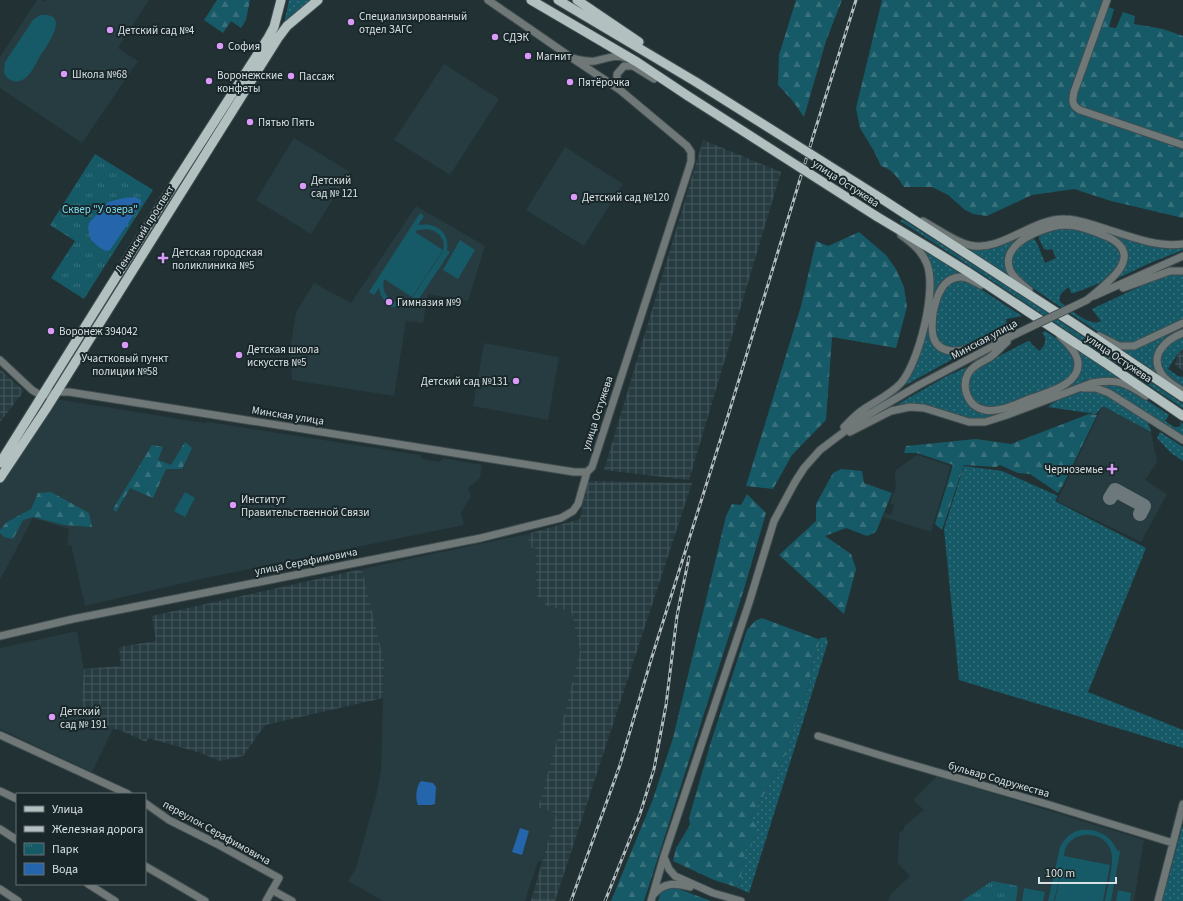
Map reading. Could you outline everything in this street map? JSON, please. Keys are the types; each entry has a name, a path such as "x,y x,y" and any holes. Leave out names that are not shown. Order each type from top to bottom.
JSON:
{"main road":[{"name":"Ленинский проспект","path":"0,463 166,197 268,38 275,22 281,0"},
{"name":"Ленинский проспект","path":"0,478 56,392 278,38 287,26 318,0"},
{"path":"531,0 637,62"},
{"path":"558,0 696,82"},
{"name":"улица Остужева","path":"577,0 696,82 882,199 1074,323 1183,397"},
{"name":"улица Остужева","path":"637,62 876,216 932,249 1107,364 1183,417"}],"street":[{"name":"улица Остужева","path":"488,0 620,90 687,146 691,152 691,160 680,197 592,467 587,472"},
{"path":"1107,0 1074,92 1074,105 1080,110 1183,145"},
{"name":"улица Остужева","path":"572,58 584,61 594,61 621,56 637,62"},
{"path":"620,90 616,83 616,74 620,68 628,65 633,66 688,96"},
{"path":"882,199 958,240 976,246 997,242 1049,221 1064,219 1091,224 1148,241 1168,244 1183,244"},
{"path":"826,444 862,410 889,393 900,384 914,363 924,328 930,291 930,274 928,266 919,250 876,216"},
{"path":"1044,304 1013,275 1008,264 1009,257 1015,246 1026,238 1040,231 1062,225 1085,229 1110,238 1121,247 1124,254 1121,269 1086,300"},
{"name":"Минская улица","path":"652,900 664,856 749,603 774,521 795,482 808,463 826,444 881,406 1016,334 1183,256"},
{"path":"1086,300 1170,271 1183,271"},
{"path":"1016,334 987,340 965,350 952,351 945,349 939,346 932,333 932,322 937,298 941,288 947,282 955,278 963,277 972,280 1023,309"},
{"path":"1074,323 1114,344 1128,346 1143,342 1183,323"},
{"path":"1016,334 990,358 976,365 968,374 965,382 966,394 970,401 978,408 988,410 1006,408 1059,388 1071,380 1076,371 1077,358 1069,345 1055,330"},
{"path":"1183,333 1165,342 1159,353 1158,359 1161,373 1183,391"},
{"path":"0,360 32,390 42,396"},
{"path":"826,444 878,417 898,409 910,407 924,408 969,422 979,423 1007,415 1092,383 1106,381 1118,382 1134,388 1183,417"},
{"path":"1069,392 1085,388 1104,390 1183,440"},
{"name":"Минская улица","path":"42,396 56,392 70,392 574,472 587,472"},
{"name":"улица Серафимовича","path":"0,636 73,619 481,538 561,518 573,511 578,504 587,472"},
{"path":"0,735 126,793"},
{"name":"бульвар Содружества","path":"818,736 1173,843"},
{"path":"0,791 16,799"},
{"path":"1158,901 1183,804"},
{"name":"переулок Серафимовича","path":"146,805 169,820 279,878 272,890"},
{"path":"0,828 16,839"},
{"path":"664,856 669,869 675,876 713,892 740,901"},
{"path":"146,867 205,901"},
{"path":"652,900 660,888 673,884 713,892"},
{"path":"90,885 115,901"},
{"path":"0,889 18,901"},
{"path":"266,901 272,890 292,901"}],"shaded area":[{"name":"Школа №68","path":"37,0 44,2 45,0 149,0 118,48 138,61 82,143 0,88 0,57"},
{"path":"444,64 499,99 450,175 394,140"},
{"name":"Детский сад № 121","path":"294,138 350,172 311,234 256,200"},
{"path":"703,140 781,172 689,480 604,470"},
{"name":"Детский сад №120","path":"565,147 623,184 584,246 526,210"},
{"name":"Гимназия №9","path":"416,206 485,246 468,301 428,294 423,323 406,321 394,396 292,380 290,350 296,312 314,283 351,303"},
{"name":"Детский сад №131","path":"484,343 559,357 548,420 473,406"},
{"path":"1183,350 1183,371 1175,365 1177,356"},
{"path":"0,369 24,391 0,422"},
{"name":"Институт Правительственной Связи","path":"56,399 204,423 208,422 420,455 423,459 439,462 444,458 482,465 480,478 468,488 471,496 461,513 464,525 201,579 85,606 71,545 67,546 69,529 33,518 0,580 0,482"},
{"name":"Черноземье","path":"1103,405 1151,432 1157,462 1145,480 1167,494 1141,542 1057,501"},
{"path":"917,455 951,466 931,532 883,517 884,513 891,515 894,505 890,504 896,486 896,470"},
{"path":"587,481 692,483 555,901 531,901 556,813 538,808 566,708 580,650 571,611 545,606 545,597 537,597 535,547 531,548 530,540 528,540 527,534 580,519"},
{"path":"527,534 528,540 530,540 535,547 537,596 545,596 545,606 571,611 580,650 566,708 538,808 556,813 542,861 538,861 525,901 383,901 348,881 356,868 377,792 381,770 384,661 362,569"},
{"path":"362,569 384,661 383,698 265,725 243,756 220,761 201,753 148,738 146,742 120,730 109,728 78,715 81,707 84,669 121,666 119,647 156,641 152,616"},
{"path":"77,631 84,669 81,707 78,715 113,729 92,772 0,729 0,648"},
{"path":"937,776 1144,840 1134,901 888,901 890,895 910,876 898,864 899,833 904,830 904,826 924,810 913,800"}],"green space":[{"path":"217,0 250,0 246,20 241,28 231,21 223,33 204,20"},
{"path":"289,0 312,0 284,23"},
{"path":"796,0 842,0 826,41 804,117 792,100 778,85 779,55"},
{"path":"882,0 1105,0 1071,104 1079,113 1086,117 1087,111 1078,103 1077,91 1106,6 1114,9 1109,27 1116,28 1123,12 1135,16 1134,24 1163,29 1183,36 1183,218 1111,201 1074,189 1032,195 987,216 973,214 965,210 948,195 932,187 904,187 892,172 881,166 860,128 856,108"},
{"path":"40,15 49,15 54,19 56,24 55,31 29,75 21,81 12,81 5,75 5,62 33,20"},
{"name":"Сквер \"У озера\"","path":"95,154 153,190 84,299 51,278 75,241 50,225"},
{"path":"420,213 424,216 418,225 430,225 444,233 447,250 450,252 418,300 412,305 404,308 389,306 381,296 379,288 374,295 369,292","holes":["418,230 431,230 441,236 444,247 443,251 410,301 399,303 390,299 384,291 384,279 412,297 443,250 415,232"]},
{"path":"902,219 1039,307 1183,404 1183,408 900,221"},
{"path":"1059,221 1071,222 1083,224 1135,240 1154,244 1183,246 1183,250 1118,278 1126,260 1124,248 1119,240 1107,234 1071,223 1058,222 1040,227 1047,224"},
{"path":"1066,228 1088,232 1099,236 1116,248 1120,256 1118,265 1107,279 1074,293 1071,293 1069,287 1063,291 1060,302 1086,320 1091,322 1101,321 1092,309 1168,274 1183,274 1183,320 1134,343 1124,344 1110,340 1034,289 1015,273 1011,263 1015,249 1033,238 1037,243 1045,263 1056,258 1052,249 1044,249 1039,236 1056,229"},
{"path":"1036,229 1017,241 1010,249 1006,258 1006,267 1011,278 960,244 973,247 986,247 998,244"},
{"path":"859,232 886,255 896,269 904,287 907,307 896,348 832,337 826,420 792,455 773,489 746,486 801,306 816,241 828,246"},
{"path":"460,240 475,250 458,279 443,270"},
{"path":"921,247 965,275 948,278 939,284 934,298 932,315 931,338 960,355 902,387 902,385 912,374 920,353 933,288"},
{"path":"960,280 970,282 1022,316 1006,319 1007,325 969,345 956,347 943,344 937,335 936,330 936,317 941,293 947,286"},
{"path":"1183,326 1183,330 1166,338 1157,348 1155,353 1161,378 1117,348 1122,349"},
{"path":"1045,331 1067,347 1074,358 1075,365 1073,372 1068,379 1058,386 999,407 985,408 973,401 968,389 971,375 976,368 1028,341 1039,351 1045,342 1044,335 1042,333"},
{"path":"1183,335 1183,349 1176,356 1168,369 1178,376 1183,377 1183,388 1167,376 1161,362 1164,347"},
{"path":"1072,345 1122,380 1100,378 984,419 969,419 906,404 896,405 947,376 967,367 962,383 964,396 976,410 988,414 995,414 1077,376"},
{"path":"1114,383 1133,391 1169,415 1165,421 1174,427 1179,427 1181,425 1180,422 1183,424 1183,437 1113,392 1095,385"},
{"path":"1089,389 1100,391 1149,422 1148,425 1151,432 1103,406 1096,414 1048,407 1067,395"},
{"path":"1089,414 1097,415 1058,493 1030,474 1018,473 1000,465 996,467 964,465 942,530 935,524 953,465 917,453 904,453 906,446 976,439 1011,444"},
{"path":"1160,432 1183,447 1183,461 1171,453 1157,438"},
{"path":"185,442 192,448 182,469 166,469 153,498 130,488 116,512 113,509 152,445 163,447 158,460 171,465"},
{"path":"964,466 1002,471 1058,496 1055,501 1146,548 1088,692 1183,730 1183,748 959,680 944,529"},
{"path":"841,469 862,471 864,483 892,493 876,532 867,536 846,528 825,536 851,554 856,569 844,614 779,555 816,521 816,504 833,473"},
{"path":"51,492 89,513 92,527 64,525 33,517 23,520 13,539 4,537 0,533 0,530 7,522 31,509 38,493"},
{"path":"185,492 195,498 185,517 174,511"},
{"path":"747,494 766,513 744,589 644,901 611,901 653,799 673,738 726,516 732,504 741,505"},
{"path":"762,618 818,639 819,643 813,662 809,685 783,761 750,819 757,826 751,847 746,848 740,883 736,887 714,880 673,861 676,848 690,825 689,818 710,745 747,630 755,621"},
{"path":"826,637 828,642 749,893 736,887 740,883 750,819 783,761 809,685 813,662 819,643 818,639"},
{"path":"1183,826 1183,901 1162,901 1182,828"},
{"path":"1080,830 1097,831 1111,840 1117,850 1120,851 1111,901 1105,901 1112,867 1112,854 1110,848 1101,838 1082,835 1070,841 1066,847 1064,856 1110,865 1103,901 1055,901 1064,857 1054,901 1048,901 1060,847 1068,836"},
{"path":"992,881 1018,886 1016,901 962,901"},
{"path":"671,886 711,901 658,901 661,891"},
{"path":"1024,888 1045,892 1043,901 1022,901"},
{"path":"1118,890 1131,893 1130,901 1116,901"}],"water":[{"path":"135,197 141,200 141,204 110,250 106,251 100,248 91,240 88,228 89,223 108,202"},
{"path":"421,781 433,783 436,787 435,804 418,805 416,793"},
{"path":"520,828 529,831 522,855 512,852"}],"taxiway":[{"path":"1110,498 1115,490 1144,506 1140,514"}],"railway":[{"path":"571,901 620,765 651,660 856,0"},
{"path":"605,901 640,814 654,769 666,705 677,616 689,557"}],"place":[{"name":"Специализированный отдел ЗАГС","path":"351,22"},
{"name":"Детский сад №4","path":"110,30"},
{"name":"СДЭК","path":"495,37"},
{"name":"София","path":"220,46"},
{"name":"Магнит","path":"528,56"},
{"name":"Школа №68","path":"64,74"},
{"name":"Пассаж","path":"291,76"},
{"name":"Воронежские конфеты","path":"209,81"},
{"name":"Пятёрочка","path":"570,82"},
{"name":"Пятью Пять","path":"250,122"},
{"name":"Детский сад № 121","path":"303,186"},
{"name":"Детский сад №120","path":"574,197"},
{"name":"Детская городская поликлиника №5","path":"163,258"},
{"name":"Гимназия №9","path":"389,302"},
{"name":"Воронеж 394042","path":"51,331"},
{"name":"Участковый пункт полиции №58","path":"125,345"},
{"name":"Детская школа искусств №5","path":"239,355"},
{"name":"Детский сад №131","path":"516,381"},
{"name":"Черноземье","path":"1112,469"},
{"name":"Институт Правительственной Связи","path":"233,505"},
{"name":"Детский сад № 191","path":"52,717"}]}
